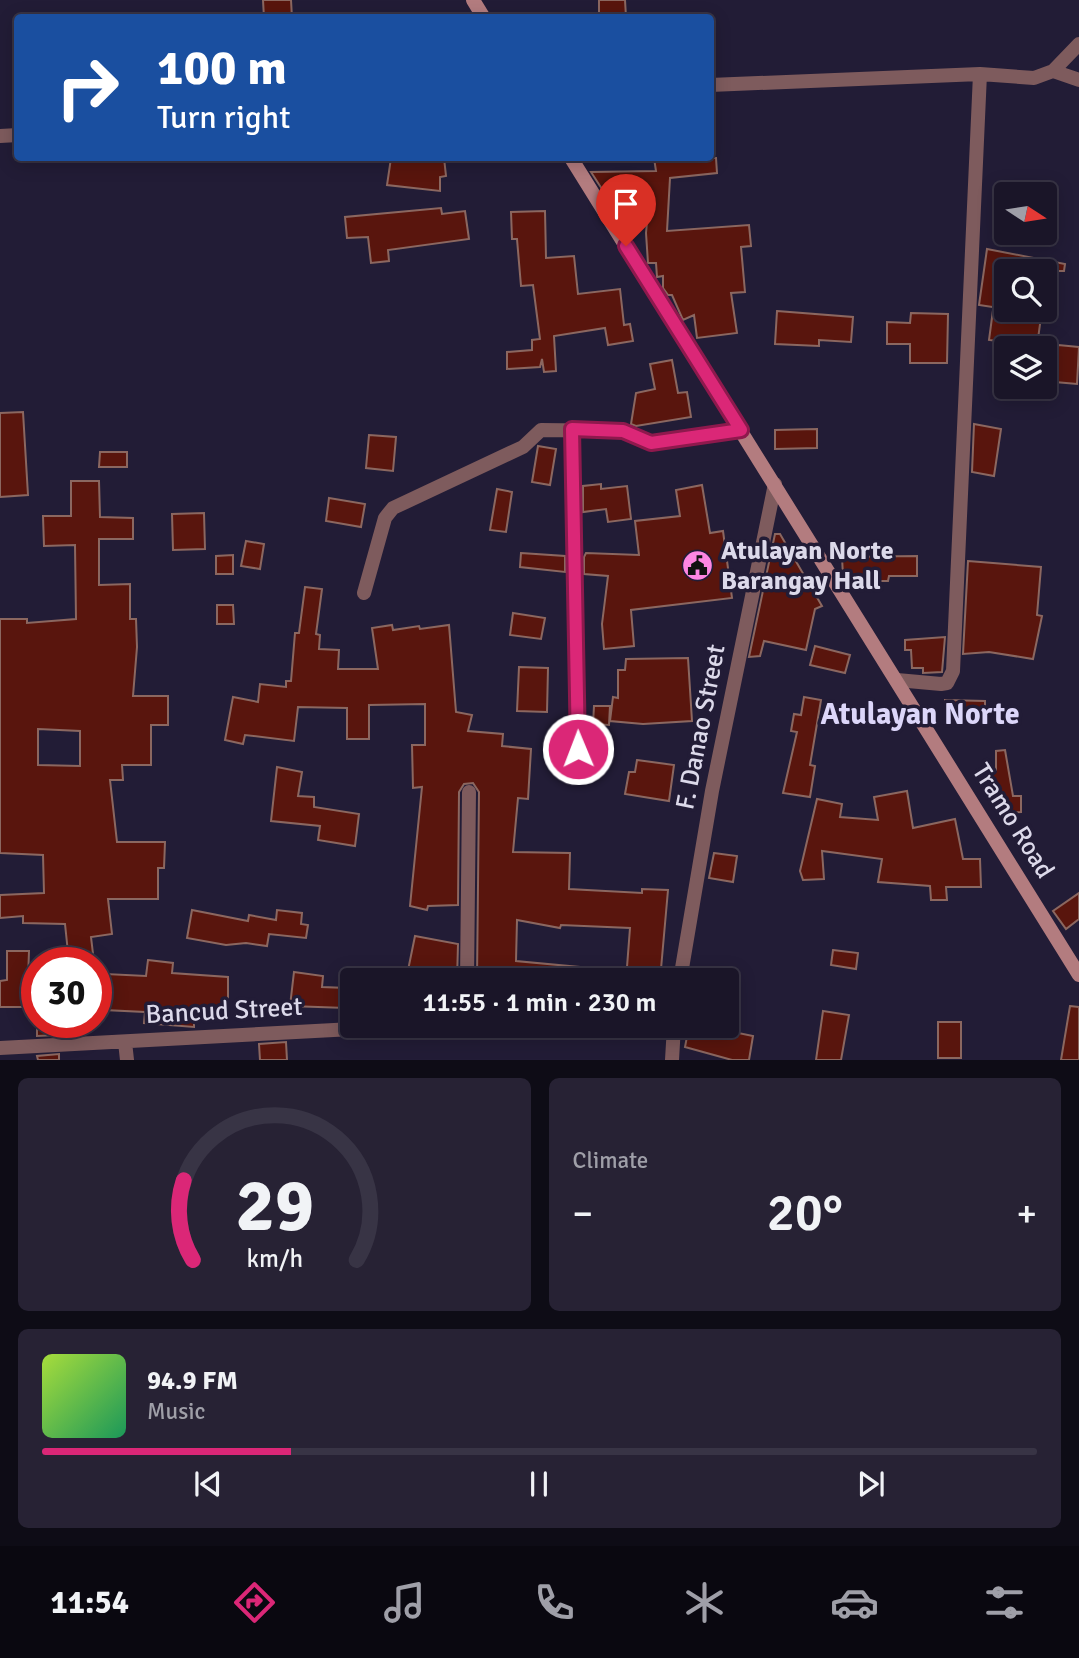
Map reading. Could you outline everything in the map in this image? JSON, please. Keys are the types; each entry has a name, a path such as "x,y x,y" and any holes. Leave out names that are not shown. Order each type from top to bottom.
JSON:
{"main road":[{"name":"Tramo Road","path":"573,161 1079,975"}],"street":[{"path":"714,85 981,74 1034,78 1053,71 1079,44"},
{"path":"1053,71 1079,80"},
{"path":"897,680 941,684 947,683 953,671 981,74"},
{"path":"572,429 578,749"},
{"path":"364,593 385,518 393,508 523,447 541,430 623,431 651,443 741,430"},
{"name":"F. Danao Street","path":"682,968 712,792 775,484"},
{"path":"467,968 469,792"},
{"name":"Bancud Street","path":"0,1048 340,1030"},
{"path":"672,1059 673,1038"},
{"path":"125,1042 127,1059"}],"building":[{"path":"263,0 291,0 292,14 264,14"},
{"path":"599,0 625,0 626,14 599,14"},
{"path":"716,158 717,173 670,178 667,231 749,225 751,246 741,247 745,292 731,293 737,333 697,338 694,315 683,320 672,295 668,295 663,288 663,276 657,277 656,263 648,263 646,233 649,200 611,203 591,172 656,171 654,161 714,161"},
{"path":"391,161 444,161 446,176 440,177 440,191 387,185"},
{"path":"441,208 442,214 465,211 469,239 388,250 389,261 371,263 368,237 347,238 345,217"},
{"path":"545,211 546,258 574,256 578,294 620,289 624,325 630,324 633,341 608,345 605,328 554,336 556,371 544,372 542,359 540,367 507,369 507,352 532,350 532,340 540,339 533,285 521,286 517,239 512,239 511,212"},
{"path":"987,249 1039,259 994,259 994,307 979,305"},
{"path":"1057,262 1065,264 1064,271 1057,271"},
{"path":"993,310 994,322 1040,322 1038,336 994,336 994,341 989,340"},
{"path":"777,311 853,317 851,342 819,340 819,346 775,344"},
{"path":"911,313 948,314 947,363 910,363 910,344 887,344 887,322 910,323"},
{"path":"1058,345 1079,347 1077,384 1057,382"},
{"path":"672,360 678,393 687,392 691,417 636,426 631,424 636,393 655,389 650,364"},
{"path":"23,412 28,495 0,497 0,413"},
{"path":"974,424 1001,429 994,476 972,472"},
{"path":"817,429 817,448 775,449 775,430"},
{"path":"369,435 396,437 393,471 366,468"},
{"path":"538,446 556,449 550,485 532,482"},
{"path":"100,452 127,452 127,467 99,467"},
{"path":"71,481 99,481 100,517 133,518 133,539 99,539 99,585 130,584 130,619 136,619 137,647 133,696 168,696 168,725 151,725 151,765 122,765 123,780 110,780 117,842 165,842 164,868 158,868 158,899 108,899 112,934 91,937 92,947 67,947 65,924 23,923 23,916 0,918 0,895 44,893 43,855 0,853 0,619 27,619 27,623 76,619 75,545 44,546 43,516 71,516","holes":["38,729 80,731 80,766 38,765"]},
{"path":"601,484 601,489 627,486 631,519 608,522 606,509 583,512 583,486"},
{"path":"702,485 710,533 723,531 732,598 631,610 634,646 604,649 602,624 608,576 584,574 586,553 639,555 635,521 680,516 676,490"},
{"path":"497,489 512,492 506,532 490,530"},
{"path":"329,498 365,504 361,527 326,521"},
{"path":"204,513 205,549 173,550 172,514"},
{"path":"775,534 780,534 822,606 815,609 806,650 764,641 760,656 749,657"},
{"path":"246,541 264,544 260,569 241,566"},
{"path":"521,553 565,556 565,572 520,567"},
{"path":"233,555 233,574 216,574 216,556"},
{"path":"917,556 917,576 889,576 888,581 862,581 862,576 843,576 842,557"},
{"path":"968,561 1041,567 1037,615 1042,616 1033,659 989,652 963,654"},
{"path":"305,587 322,589 316,634 320,635 319,649 339,650 338,669 378,669 372,628 392,625 393,630 419,626 420,629 449,625 456,712 472,715 468,731 503,734 502,746 531,749 528,799 518,798 513,852 570,853 569,889 642,893 642,889 668,890 661,968 627,968 630,928 561,925 560,928 517,920 516,961 590,968 477,968 479,792 473,783 464,784 459,792 458,905 428,906 427,910 410,906 422,787 413,788 412,745 425,745 425,704 369,705 369,739 347,739 347,708 298,707 294,741 245,735 243,744 225,740 233,697 258,702 260,684 286,687 286,681 291,681 295,633 299,633"},
{"path":"217,605 233,605 234,624 217,624"},
{"path":"513,613 545,618 541,639 510,635"},
{"path":"945,637 942,672 923,673 923,668 912,668 911,650 905,650 905,640"},
{"path":"815,646 850,655 845,673 810,665"},
{"path":"688,658 692,721 643,724 610,721 613,697 618,698 618,670 625,670 626,659"},
{"path":"519,667 548,668 547,712 517,711"},
{"path":"804,697 821,700 810,765 815,766 810,797 783,793 797,732 791,731 794,714 801,715"},
{"path":"945,700 985,701 985,719 944,718"},
{"path":"594,706 610,706 609,725 593,724"},
{"path":"1005,750 1013,796 1021,796 1021,812 997,813 997,787 993,788 990,771 996,770 996,751"},
{"path":"637,760 674,765 669,801 625,794 629,772 635,772"},
{"path":"277,767 302,772 298,796 314,797 314,807 359,814 355,846 318,840 320,826 271,821"},
{"path":"907,791 913,828 955,819 963,859 980,859 981,887 946,887 947,900 931,900 930,886 878,882 882,859 822,851 824,879 803,880 800,871 817,799 842,804 840,817 878,820 874,797"},
{"path":"714,853 737,856 733,882 709,878"},
{"path":"1079,893 1079,919 1066,929 1053,911"},
{"path":"192,910 248,921 249,915 276,920 277,910 302,913 301,924 308,925 306,938 269,934 267,946 246,943 226,945 187,938"},
{"path":"415,936 458,944 457,968 408,968"},
{"path":"833,950 858,953 856,969 831,965"},
{"path":"7,951 21,951 21,1007 0,1007 0,981 7,980"},
{"path":"148,960 173,963 172,973 228,977 228,1020 194,1019 194,1027 144,1023 145,1012 112,1010 112,974 146,976"},
{"path":"294,972 323,976 322,987 340,988 340,1008 290,1006"},
{"path":"1070,1006 1079,1007 1079,1060 1061,1060"},
{"path":"823,1011 849,1015 841,1060 816,1060"},
{"path":"938,1022 961,1022 961,1058 938,1058"},
{"path":"739,1033 753,1036 749,1060 732,1060 685,1047 687,1038 739,1038"},
{"path":"286,1042 287,1060 260,1060 259,1044"},
{"path":"59,1054 59,1060 38,1060 37,1056"}],"place":[{"name":"Atulayan Norte Barangay Hall","path":"698,566"}],"district":[{"name":"Atulayan Norte","path":"920,714"}],"route":[{"path":"578,749 572,429 623,431 651,443 741,430 626,246"}]}
